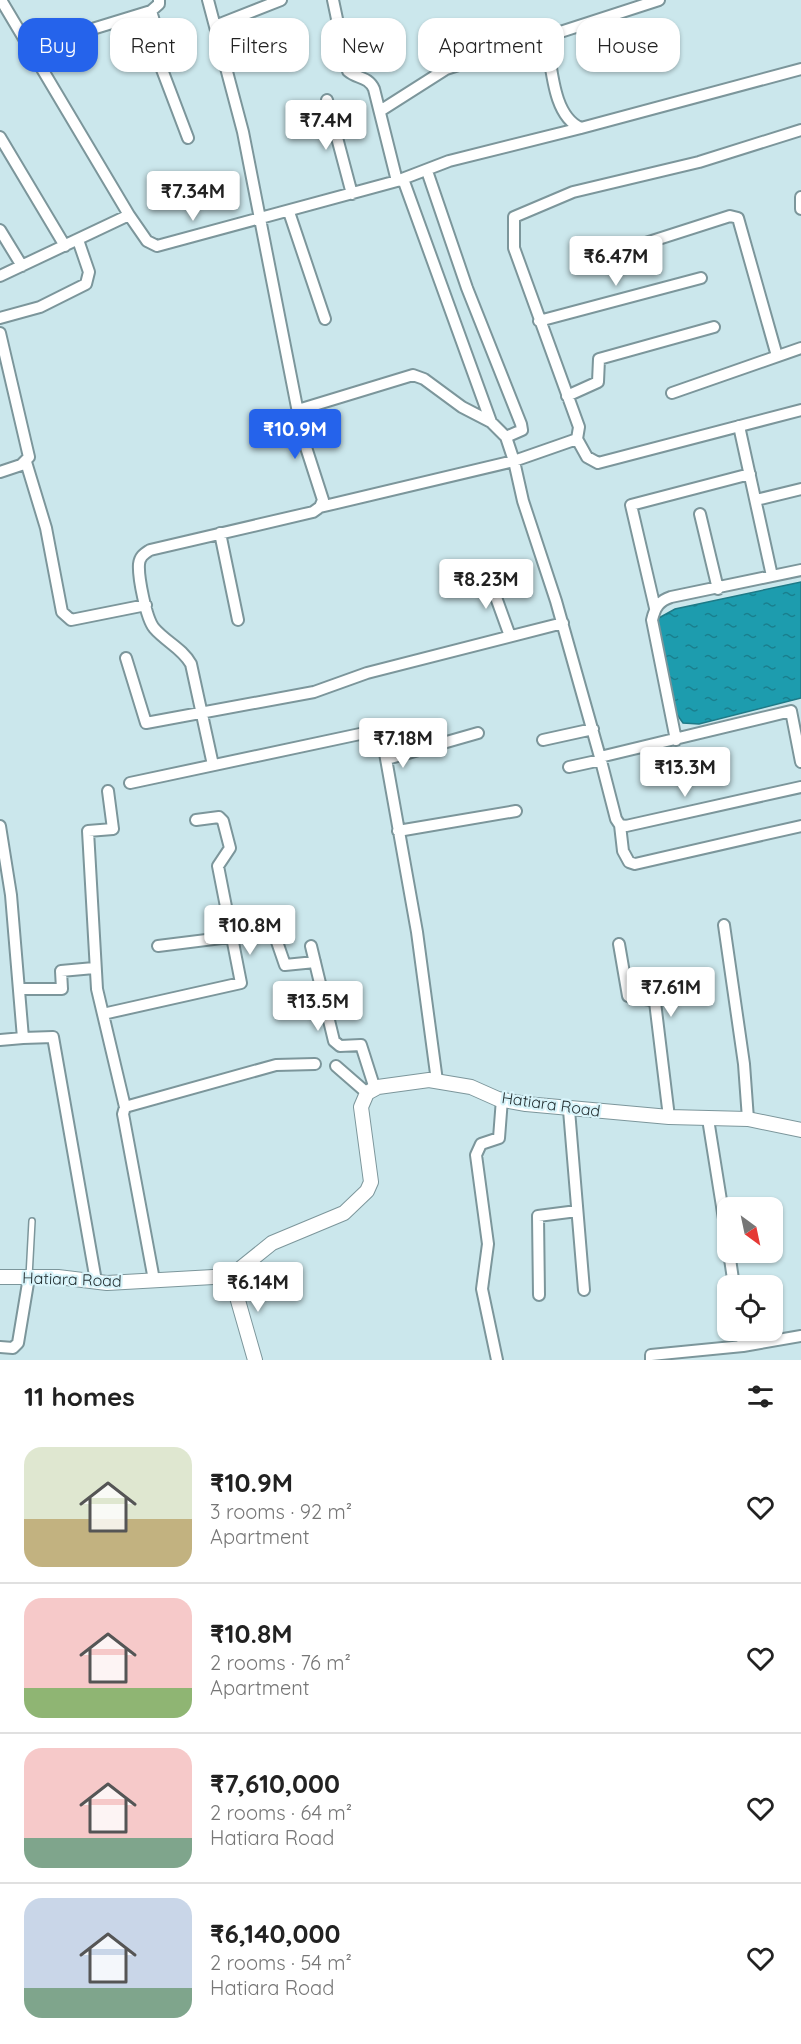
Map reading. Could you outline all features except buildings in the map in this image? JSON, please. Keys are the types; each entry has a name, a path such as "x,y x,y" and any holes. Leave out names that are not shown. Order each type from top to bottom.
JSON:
{"street":[{"path":"1,0 18,27"},
{"path":"208,0 213,18"},
{"path":"235,18 281,0"},
{"path":"333,0 348,71 371,82 400,180 491,422"},
{"path":"564,31 659,0"},
{"path":"98,26 159,4 158,59 188,138"},
{"path":"45,72 129,215 147,241 157,246 352,194 427,171 449,161 801,69"},
{"path":"227,72 243,132 303,438 323,500 320,507"},
{"path":"380,111 441,72"},
{"path":"553,72 560,105 573,125 581,128"},
{"path":"327,100 352,194"},
{"path":"801,130 699,162 573,192 520,212 514,217 513,226 514,248 579,428 577,439 587,458 598,463 801,410"},
{"path":"0,137 66,246"},
{"path":"427,171 467,288 521,424 522,430 506,437"},
{"path":"801,197 801,209"},
{"path":"288,212 325,319"},
{"path":"0,276 129,215"},
{"path":"624,250 730,216 738,218 777,356"},
{"path":"0,230 22,266"},
{"path":"0,318 40,308 86,284 89,272 78,240"},
{"path":"539,321 701,278"},
{"path":"567,396 598,382 599,359 714,327"},
{"path":"0,333 29,457 26,462 0,472"},
{"path":"672,393 801,348"},
{"path":"298,410 413,375 424,379 462,407 491,422 506,437 523,501 563,623 620,825 625,858 629,862 635,864 801,826"},
{"path":"739,426 772,576"},
{"path":"213,765 191,664 185,655 152,625 139,565 141,556 150,550 313,512 320,507 514,461 570,444 577,439"},
{"path":"26,462 46,528 62,612 65,617 71,620 146,605"},
{"path":"676,740 652,620 655,608 631,505 750,474"},
{"path":"756,500 801,489"},
{"path":"700,514 718,589"},
{"path":"220,533 238,620"},
{"path":"655,608 663,600 671,597 801,570"},
{"path":"465,578 484,575 489,578 510,636"},
{"path":"126,658 146,723 314,692 367,673 563,623"},
{"path":"569,767 796,710 801,762"},
{"path":"543,740 593,729"},
{"path":"387,759 478,733"},
{"path":"130,783 360,734 374,734 383,742 417,932 438,1081"},
{"path":"620,825 626,826 801,787"},
{"path":"108,791 113,829 88,831 94,968 125,1107 123,1114 154,1280"},
{"path":"398,831 516,811"},
{"path":"103,1014 241,983 218,866 230,848 223,821 219,817 196,820"},
{"path":"0,826 11,895 24,1038"},
{"path":"724,925 744,1064 748,1119"},
{"path":"158,946 231,935 270,932 275,936 285,965 315,962"},
{"path":"619,944 628,996 647,998 655,1002 669,1117"},
{"path":"255,1360 231,1276 273,1243 344,1213 367,1191 371,1182 361,1107 371,1091 361,1045 340,1046 334,1041 311,946"},
{"path":"21,989 62,989 62,971 94,968"},
{"path":"0,1040 53,1037 96,1281"},
{"path":"125,1107 276,1065 315,1064"},
{"path":"336,1066 371,1091"},
{"name":"Hatiara Road","path":"371,1091 409,1082 438,1081 471,1087 502,1099 569,1110 708,1119 748,1119 801,1130"},
{"path":"497,1360 482,1290 488,1244 476,1155 481,1144 499,1138 502,1099"},
{"path":"569,1110 584,1290"},
{"path":"708,1119 720,1197"},
{"path":"539,1295 538,1216 577,1211"},
{"name":"Hatiara Road","path":"0,1277 58,1276 96,1281 174,1281 231,1276"},
{"path":"0,1347 13,1348 18,1343 29,1277"},
{"path":"651,1360 651,1355 743,1346 801,1336"},
{"path":"742,1341 743,1346"}],"lane":[{"path":"29,1277 32,1221"}],"water":[{"path":"801,582 801,698 699,724 683,723 671,706 657,619 675,609"}]}
